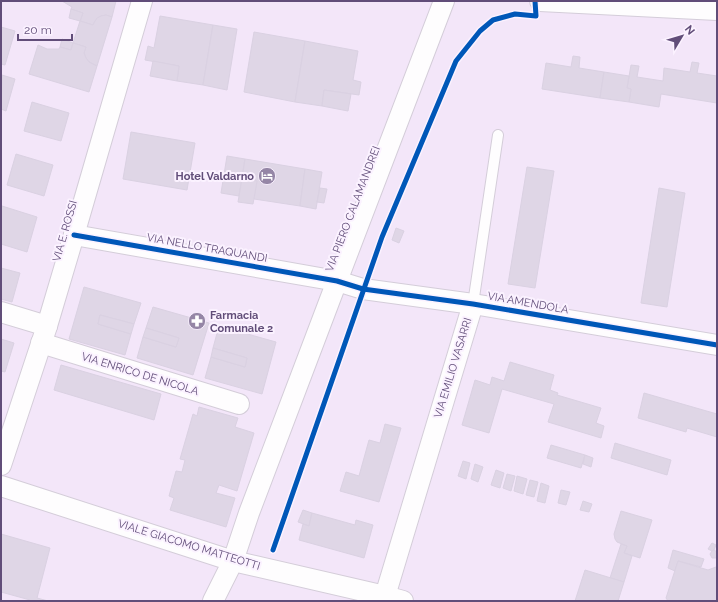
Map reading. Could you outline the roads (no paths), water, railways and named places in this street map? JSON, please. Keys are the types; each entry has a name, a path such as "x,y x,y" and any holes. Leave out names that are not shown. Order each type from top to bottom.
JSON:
{"street":[{"name":"VIA E. ROSSI","path":"1,465 44,335 142,1"},
{"name":"VIA PIERO CALAMANDREI","path":"213,601 233,561 249,513 444,1"},
{"path":"540,1 717,10"},
{"name":"VIA NELLO TRAQUANDI","path":"74,235 337,280"},
{"name":"VIA AMENDOLA","path":"337,280 363,289 473,304 717,345"},
{"name":"VIA EMILIO VASARRI","path":"394,598 473,304"},
{"name":"VIA ENRICO DE NICOLA","path":"1,312 44,335 239,404"},
{"name":"VIALE GIACOMO MATTEOTTI","path":"1,486 233,561 394,598"}],"lane":[{"name":"VIA EMILIO VASARRI","path":"473,304 498,135"}],"place":[{"name":"Hotel Valdarno","path":"267,176"},
{"name":"Farmacia Comunale 2","path":"197,321"}]}
